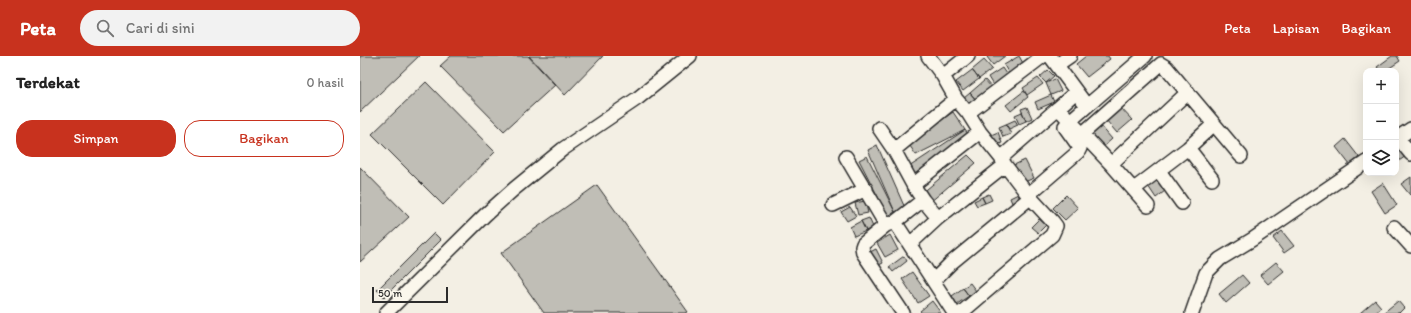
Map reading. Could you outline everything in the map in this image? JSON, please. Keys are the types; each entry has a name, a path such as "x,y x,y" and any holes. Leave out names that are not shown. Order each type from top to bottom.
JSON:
{"street":[{"path":"386,313 468,232 514,190 563,149 638,98 690,56"},
{"path":"928,56 980,132 1029,196 1056,226 1052,235 961,313"},
{"path":"942,76 968,56"},
{"path":"968,113 1043,56"},
{"path":"1070,56 1053,61 1087,106"},
{"path":"1067,124 1145,56"},
{"path":"1082,134 1160,64 1164,64 1241,156"},
{"path":"910,244 1003,161 1076,92"},
{"path":"1111,164 1188,92"},
{"path":"894,150 956,98"},
{"path":"934,280 950,263 1078,152 1080,148 1067,124 1056,111"},
{"path":"1067,124 1082,134 1148,206"},
{"path":"1134,189 1188,148 1214,124"},
{"path":"879,128 894,150 913,185 938,218"},
{"path":"1399,137 1411,129"},
{"path":"913,185 980,132"},
{"path":"1399,140 1411,154"},
{"path":"1188,148 1212,179"},
{"path":"846,157 866,189 891,224 910,244 954,313"},
{"path":"1192,313 1206,273 1220,259 1253,239 1363,164"},
{"path":"1159,171 1182,203"},
{"path":"833,205 866,189"},
{"path":"903,313 862,250 863,244 923,200"},
{"path":"1394,227 1411,246"}],"building":[{"path":"360,56 419,56 360,112"},
{"path":"451,56 528,56 555,85 504,131 440,66"},
{"path":"529,56 603,56 565,95"},
{"path":"1005,56 993,65 987,57"},
{"path":"1019,56 1024,65 1009,74 1004,65"},
{"path":"1086,56 1108,56 1110,59 1087,77 1076,64"},
{"path":"1392,56 1397,56 1400,61 1390,68 1377,67"},
{"path":"984,60 992,69 979,79 972,70"},
{"path":"1002,68 1008,77 994,87 988,77"},
{"path":"972,70 979,79 963,91 956,82"},
{"path":"1048,70 1054,76 1046,83 1040,77"},
{"path":"1038,78 1043,84 1027,95 1023,88"},
{"path":"1055,79 1061,91 1051,95 1046,83"},
{"path":"985,80 992,88 977,101 970,93"},
{"path":"426,82 495,152 443,205 372,134"},
{"path":"1024,91 1028,97 1011,111 1006,105"},
{"path":"970,93 977,101 971,106 964,98"},
{"path":"1051,95 1054,102 1038,109 1035,102"},
{"path":"1027,107 1032,118 1026,121 1021,109"},
{"path":"1120,107 1132,120 1117,133 1106,120"},
{"path":"953,112 965,130 916,155 908,143"},
{"path":"1022,112 1026,121 1019,124 1015,115"},
{"path":"1015,120 1018,125 1009,129 1006,124"},
{"path":"1006,124 1011,134 1003,137 999,127"},
{"path":"1100,125 1112,139 1102,148 1090,134"},
{"path":"965,130 968,134 916,175 909,167"},
{"path":"998,132 1002,143 995,145 991,135"},
{"path":"1345,139 1359,157 1350,165 1336,147"},
{"path":"877,145 905,208 895,212 868,150"},
{"path":"1399,147 1406,156 1399,161"},
{"path":"968,155 976,163 929,203 921,194"},
{"path":"867,156 895,212 888,216 859,160"},
{"path":"1025,160 1034,178 1022,183 1014,165"},
{"path":"360,167 409,217 360,262"},
{"path":"1411,177 1411,194 1410,195 1401,184"},
{"path":"1157,180 1165,191 1156,198 1148,186"},
{"path":"1383,183 1397,205 1385,213 1371,191"},
{"path":"597,185 688,312 544,313 501,253"},
{"path":"989,194 992,200 985,203 982,197"},
{"path":"1018,194 1020,199 1012,203 1010,198"},
{"path":"1066,195 1078,208 1065,220 1053,208"},
{"path":"982,197 985,203 977,206 974,201"},
{"path":"865,201 868,213 858,215 855,203"},
{"path":"850,207 856,216 847,221 841,212"},
{"path":"869,218 873,227 866,231 861,221"},
{"path":"1039,219 1046,225 1038,233 1031,227"},
{"path":"861,221 866,231 854,236 850,227"},
{"path":"1282,231 1294,246 1284,253 1273,238"},
{"path":"434,233 441,240 384,297 377,290"},
{"path":"890,235 898,250 885,257 877,243"},
{"path":"876,249 883,263 873,268 866,254"},
{"path":"904,256 907,261 893,272 889,267"},
{"path":"1276,262 1284,271 1268,284 1260,275"},
{"path":"912,272 929,296 918,303 902,279"},
{"path":"1242,275 1249,283 1226,303 1219,294"},
{"path":"970,283 976,291 969,296 963,288"},
{"path":"963,288 969,296 957,304 952,296"},
{"path":"1375,300 1381,307 1374,313 1360,313"},
{"path":"932,301 941,313 922,313 920,311"},
{"path":"1398,301 1404,308 1399,313 1383,313"}]}
